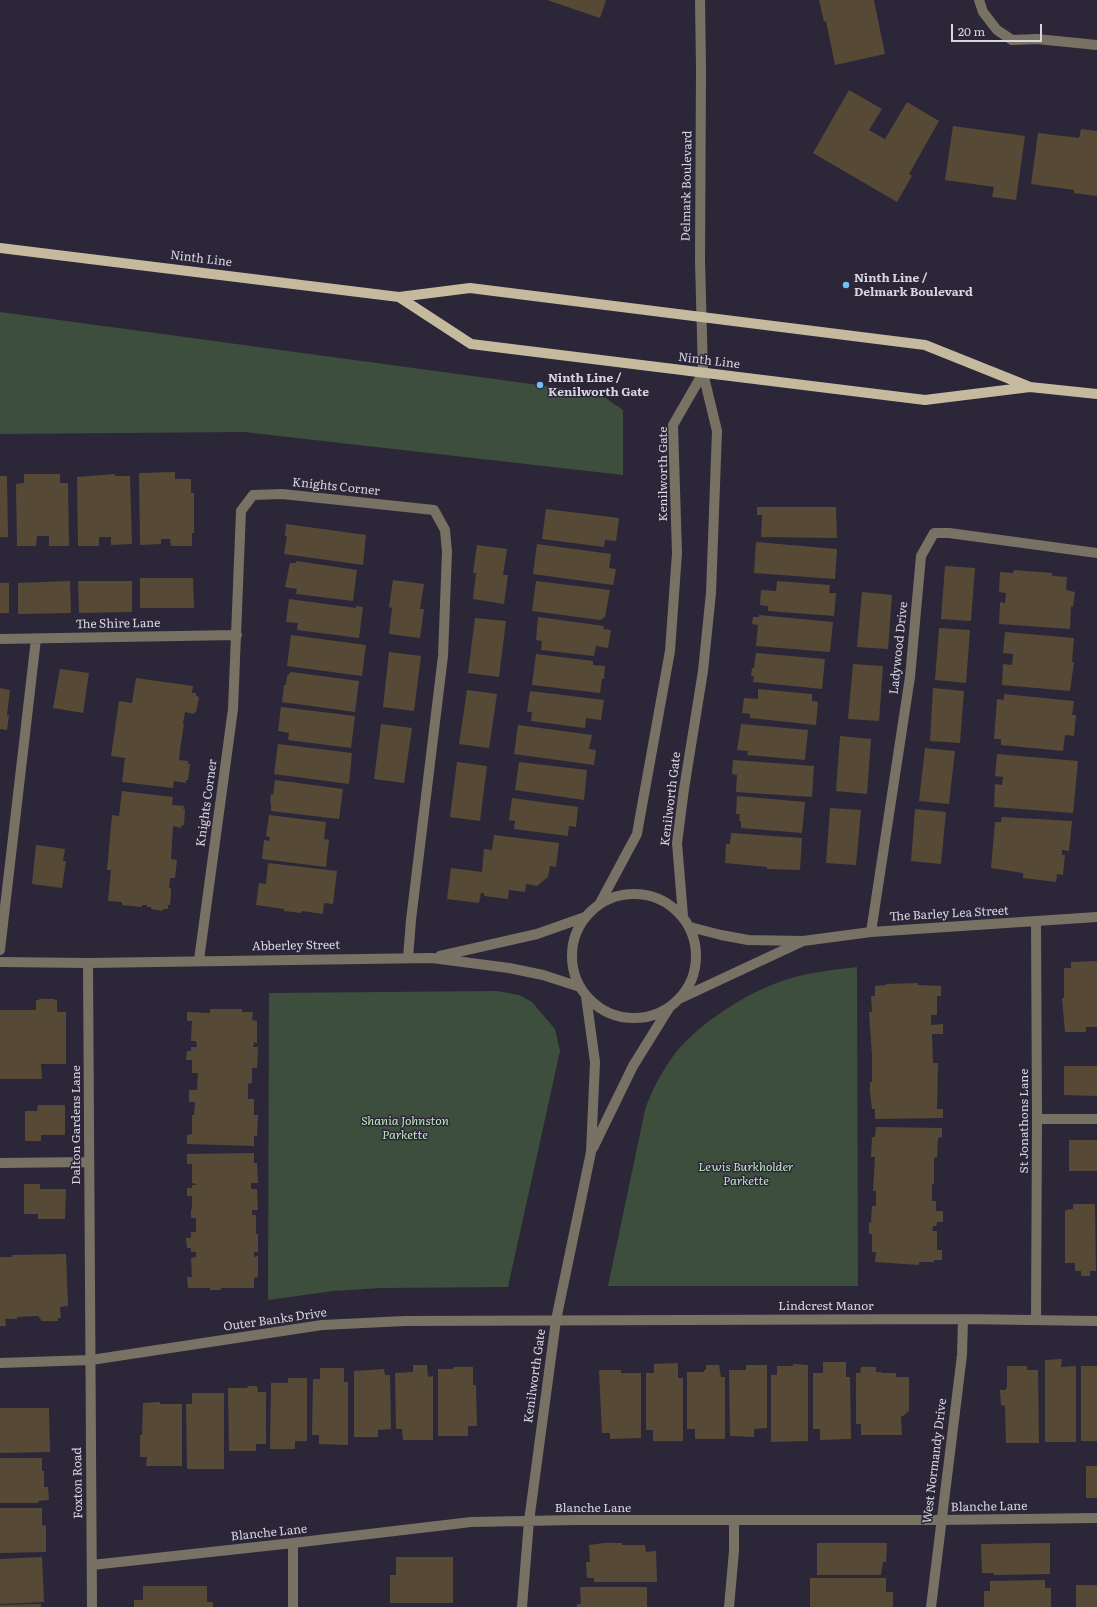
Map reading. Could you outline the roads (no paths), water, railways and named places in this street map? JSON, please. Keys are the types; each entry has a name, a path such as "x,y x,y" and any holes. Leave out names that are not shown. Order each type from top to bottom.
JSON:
{"main road":[{"name":"Ninth Line","path":"0,248 399,296 470,288 925,345 1030,387"},
{"name":"Ninth Line","path":"399,296 471,344 925,400 1030,387 1097,394"}],"street":[{"name":"Delmark Boulevard","path":"700,0 700,261 702,373"},
{"path":"979,0 983,12 996,30 1012,40 1037,39 1097,45"},
{"name":"Kenilworth Gate","path":"600,903 637,834 670,651 673,619 677,553 673,425 702,373"},
{"name":"Kenilworth Gate","path":"683,916 677,843 684,788 703,671 711,594 717,431 702,373"},
{"name":"Knights Corner","path":"200,960 233,709 241,511 253,495 282,494 434,510 444,530 447,552 443,656 411,920 408,958"},
{"name":"Ladywood Drive","path":"870,932 910,677 921,556 934,533 949,533 1097,553"},
{"name":"The Shire Lane","path":"0,639 237,635"},
{"path":"0,950 36,639"},
{"path":"636,893 654,896 670,904 683,916 692,932 696,950 696,968 690,985 679,999 669,1008 652,1016 634,1018 616,1016 599,1008 583,991 575,977 571,956 575,936 585,917 600,903 617,895 636,893"},
{"name":"Abberley Street","path":"432,958 537,934 585,917"},
{"name":"The Barley Lea Street","path":"690,927 748,940 803,941 870,932 1097,917"},
{"name":"St Jonathons Lane","path":"1036,922 1038,1119 1036,1320"},
{"name":"The Barley Lea Street","path":"679,999 803,941"},
{"name":"Abberley Street","path":"88,963 161,960 432,958 509,968 543,975 583,991"},
{"path":"0,962 88,963"},
{"name":"Dalton Gardens Lane","path":"88,963 90,1360"},
{"name":"Kenilworth Gate","path":"522,1607 529,1521 556,1320 591,1152 595,1062 583,991"},
{"name":"Kenilworth Gate","path":"591,1152 633,1066 669,1008"},
{"path":"1038,1119 1097,1119"},
{"path":"0,1163 88,1162"},
{"name":"Lindcrest Manor","path":"556,1320 963,1319 1097,1321"},
{"name":"West Normandy Drive","path":"931,1607 940,1520 962,1355 963,1319"},
{"name":"Outer Banks Drive","path":"0,1363 90,1360 322,1325 405,1321 556,1320"},
{"name":"Foxton Road","path":"90,1360 92,1607"},
{"name":"Blanche Lane","path":"92,1565 293,1544 470,1522 1097,1518"},
{"path":"729,1607 734,1550 734,1520"},
{"path":"293,1544 293,1607"}],"place":[{"name":"Ninth Line / Delmark Boulevard","path":"846,285"},
{"name":"Ninth Line / Kenilworth Gate","path":"540,385"}],"park label":[{"name":"Shania Johnston Parkette","path":"405,1128"},
{"name":"Lewis Burkholder Parkette","path":"746,1174"}]}
